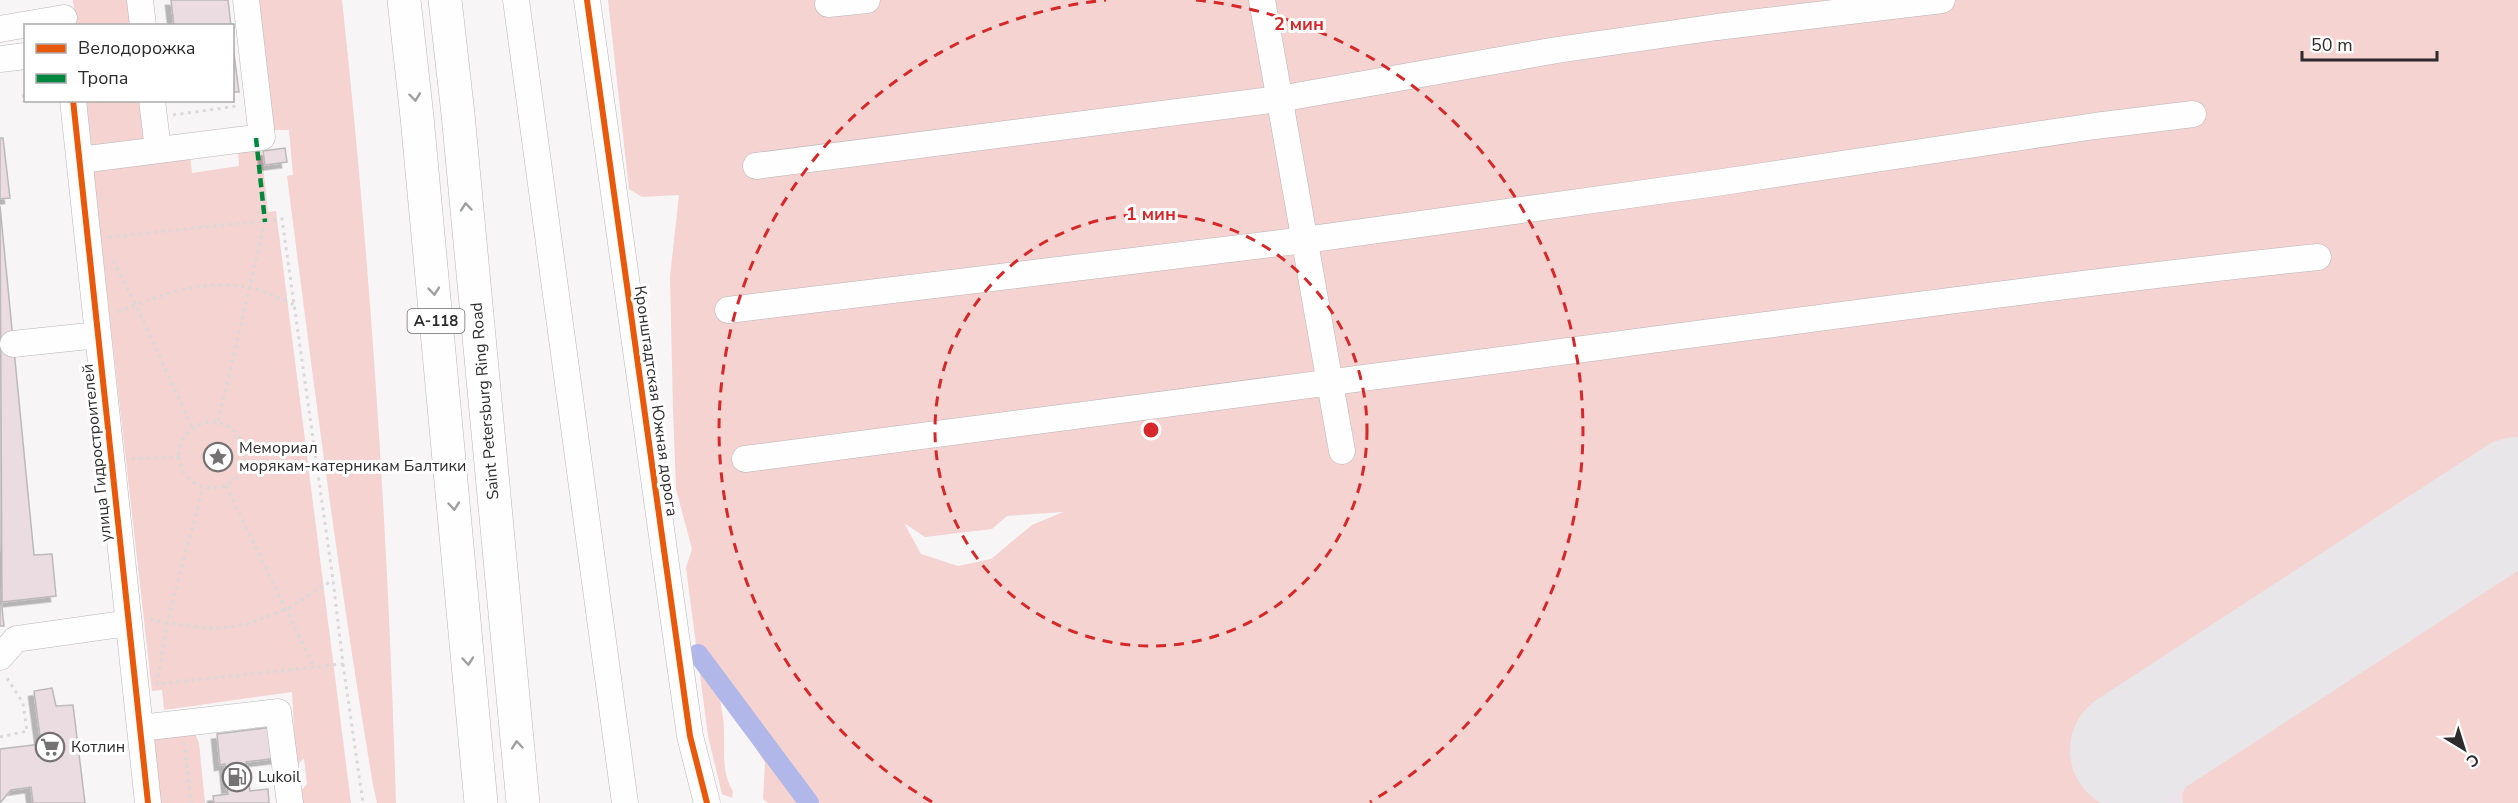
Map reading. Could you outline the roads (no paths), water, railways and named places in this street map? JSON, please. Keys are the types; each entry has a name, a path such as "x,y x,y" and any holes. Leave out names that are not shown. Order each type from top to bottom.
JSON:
{"highway":[{"name":"А-118","path":"404,0 481,803"},
{"name":"Saint Petersburg Ring Road","path":"445,0 458,114 523,803"}],"street":[{"path":"140,0 143,24"},
{"path":"80,160 262,137 246,0"},
{"path":"394,0 408,39"},
{"path":"516,0 625,803"},
{"name":"Кронштадтская Южная дорога","path":"587,0 690,736 707,803"},
{"path":"828,4 867,0"},
{"path":"1262,0 1342,451"},
{"path":"756,166 1280,99 1557,50 1717,27 1942,0"},
{"path":"0,29 64,15"},
{"path":"0,59 24,56"},
{"name":"улица Гидростроителей","path":"73,102 98,334 139,621 140,728 148,803"},
{"path":"152,102 158,150"},
{"path":"728,310 1305,240 1739,180 2095,126 2193,114"},
{"path":"746,459 1899,306 2121,278 2318,257"},
{"path":"13,344 98,334"},
{"path":"3,666 16,639 139,621"},
{"path":"140,728 279,711 290,803"}],"waterway":[{"path":"698,654 809,803"}],"place":[{"name":"Мемориал морякам-катерникам Балтики","path":"218,457"},
{"name":"Котлин","path":"50,747"},
{"name":"Lukoil","path":"237,777"}]}
